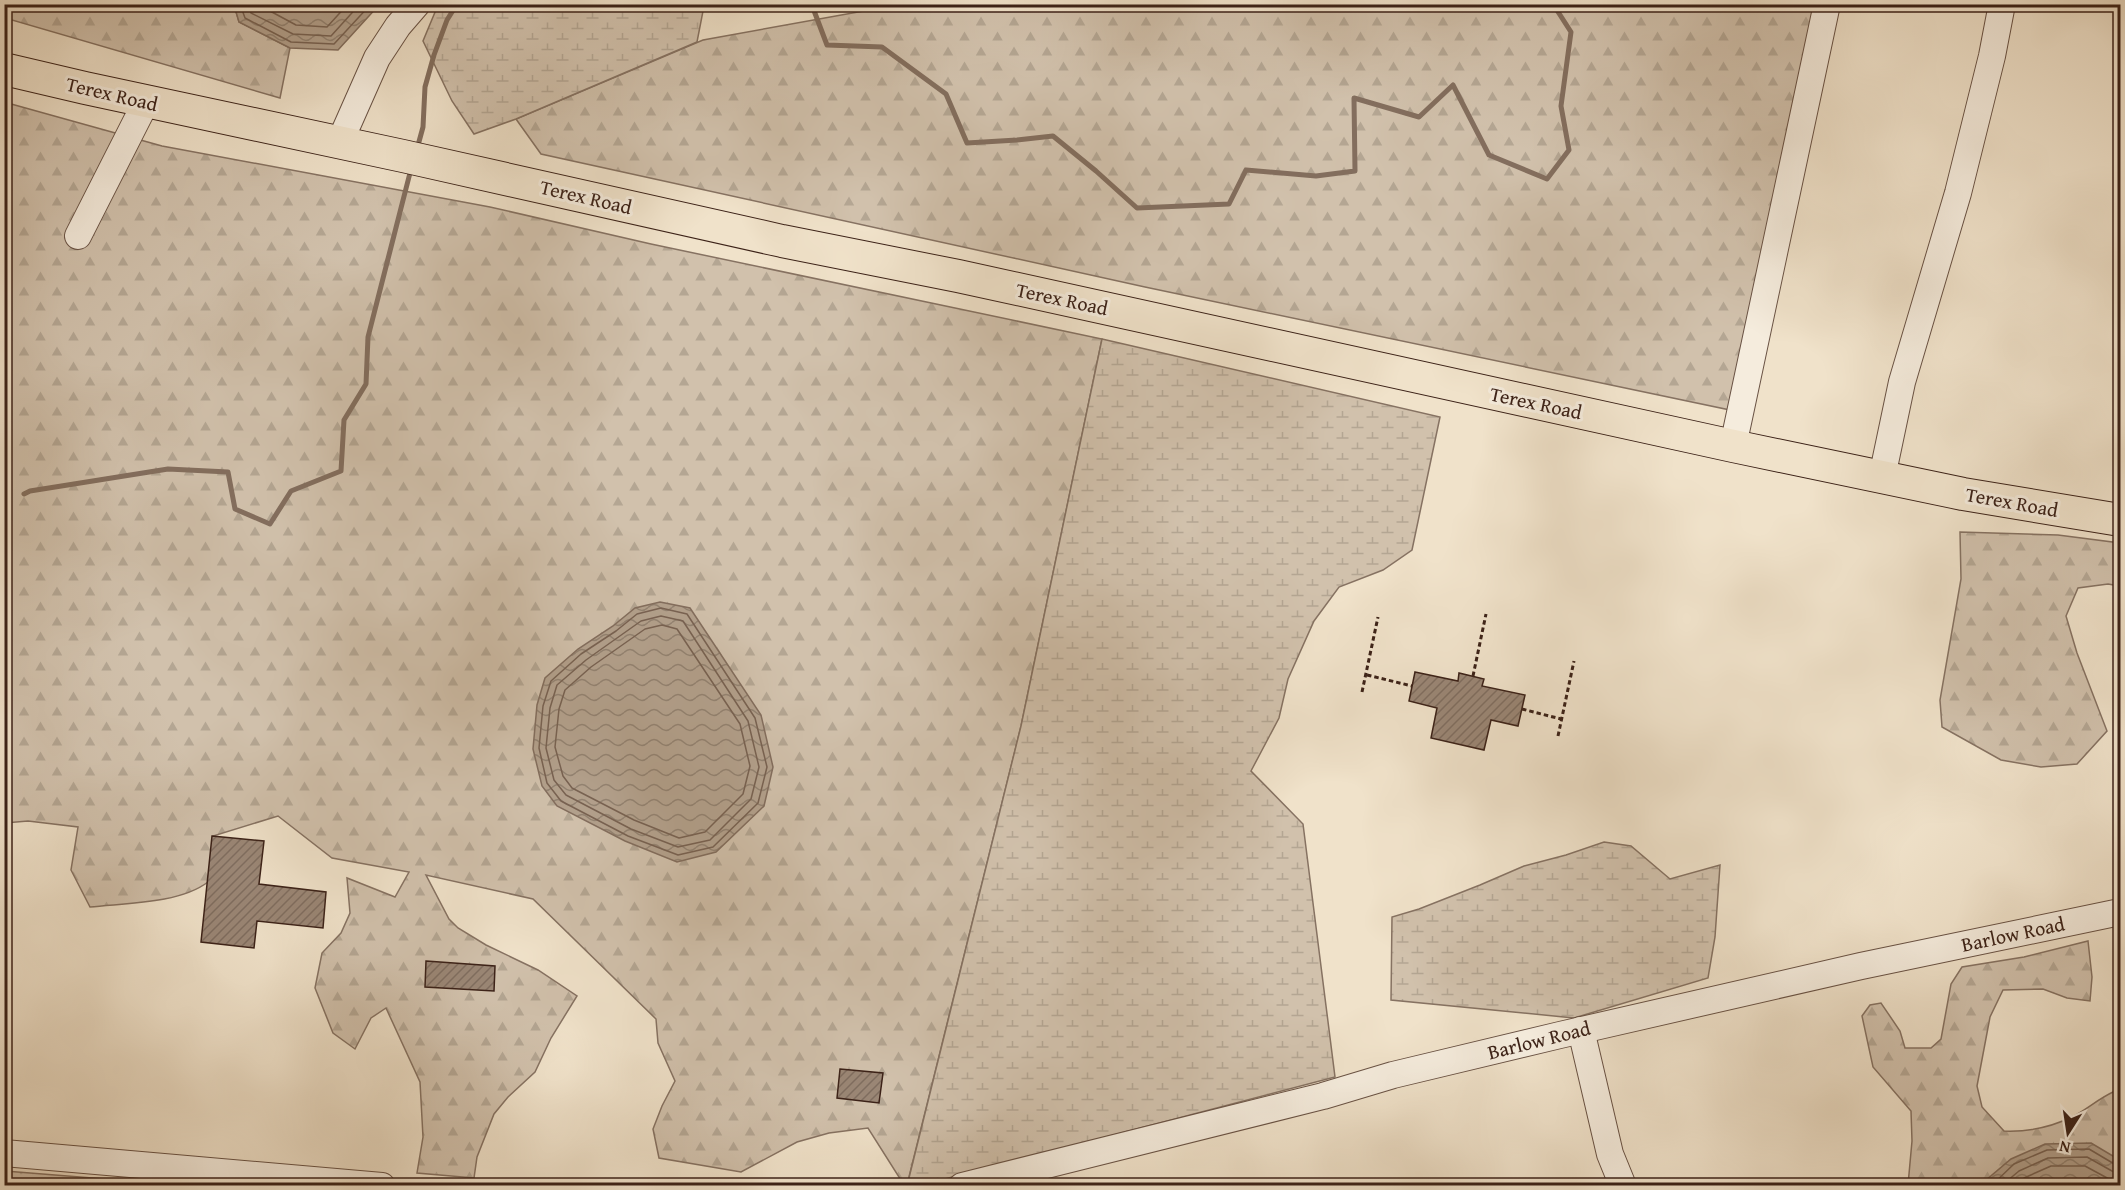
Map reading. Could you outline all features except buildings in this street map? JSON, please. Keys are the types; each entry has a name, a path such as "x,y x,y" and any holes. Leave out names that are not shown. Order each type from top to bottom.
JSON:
{"main road":[{"name":"Terex Road","path":"4,69 782,241 958,276 1733,446 2011,502 2121,520"}],"street":[{"path":"339,144 377,58 398,26 417,4"},
{"path":"1733,446 1827,4"},
{"path":"1882,477 1902,382 1958,193 1992,56 2002,4"},
{"path":"78,236 146,102"},
{"name":"Barlow Road","path":"962,1185 998,1181 1323,1096 1393,1075 1581,1030 1861,966 2121,912"},
{"path":"1581,1030 1610,1154 1623,1185"},
{"path":"4,1153 382,1185"}],"path":[{"path":"1473,676 1486,614"},
{"path":"1362,692 1378,617"},
{"path":"1557,736 1574,661"},
{"path":"1366,675 1412,686"},
{"path":"1522,710 1561,719"}],"green space":[{"path":"704,4 704,6 697,42 516,119 474,134 452,101 423,41 438,5"},
{"path":"4,5 234,5 239,22 290,48 280,98 5,18"},
{"path":"897,5 1826,5 1735,411 1145,287 541,154 516,119 703,40"},
{"path":"4,102 162,146 490,207 651,244 1102,339 1021,726 907,1185 904,1185 868,1128 829,1133 797,1142 741,1172 659,1158 653,1129 675,1081 658,1043 656,1019 533,899 426,875 449,919 458,928 486,945 538,970 577,996 551,1038 535,1072 508,1097 494,1114 477,1157 474,1178 417,1173 423,1137 420,1082 386,1008 371,1018 355,1049 333,1033 315,988 322,953 341,933 350,913 347,878 395,897 409,872 332,858 278,816 213,836 208,882 196,889 167,899 90,907 71,870 78,827 28,821 5,823"},
{"path":"1102,339 1440,417 1412,550 1383,570 1339,587 1314,621 1288,679 1279,718 1251,771 1303,824 1335,1077 922,1185 907,1186 1021,726"},
{"path":"1960,532 2058,535 2120,543 2120,586 2108,584 2078,588 2066,616 2077,653 2107,731 2077,764 2041,767 2001,760 1942,727 1940,700 1961,579"},
{"path":"1604,842 1631,846 1670,879 1720,865 1715,937 1708,978 1574,1018 1391,1000 1392,917 1419,909 1524,866"},
{"path":"2088,941 2092,977 2090,1001 2067,998 2043,989 2003,990 1990,1017 1977,1086 1982,1107 2004,1131 2047,1127 2077,1114 2113,1092 2120,1100 2120,1167 2118,1159 1985,1181 1984,1185 1908,1185 1912,1141 1911,1111 1873,1067 1862,1016 1870,1005 1881,1003 1900,1031 1905,1048 1931,1048 1941,1039 1951,984 1962,967 2024,957"},
{"path":"5,1171 180,1185 5,1185"}],"water":[{"path":"234,4 379,5 338,50 290,48 239,22"},
{"path":"660,602 690,608 761,715 773,767 764,806 716,852 677,862 625,841 557,806 542,786 533,749 537,705 545,678 578,649 635,608"},
{"path":"2091,1143 2118,1159 2120,1185 1984,1185 1985,1181 2011,1159 2045,1144"}],"waterway":[{"path":"417,149 423,127 425,87 447,20 457,4"},
{"path":"792,4 813,8 827,45 882,47 946,94 967,143 1053,136 1137,208 1229,204 1246,170 1316,176 1355,171 1354,98 1419,117 1453,85 1489,155 1547,179 1569,150 1561,106 1571,32 1553,4"},
{"path":"24,494 30,491 168,469 228,472 235,509 270,524 291,491 341,471 344,420 366,384 368,337 411,169"}]}
